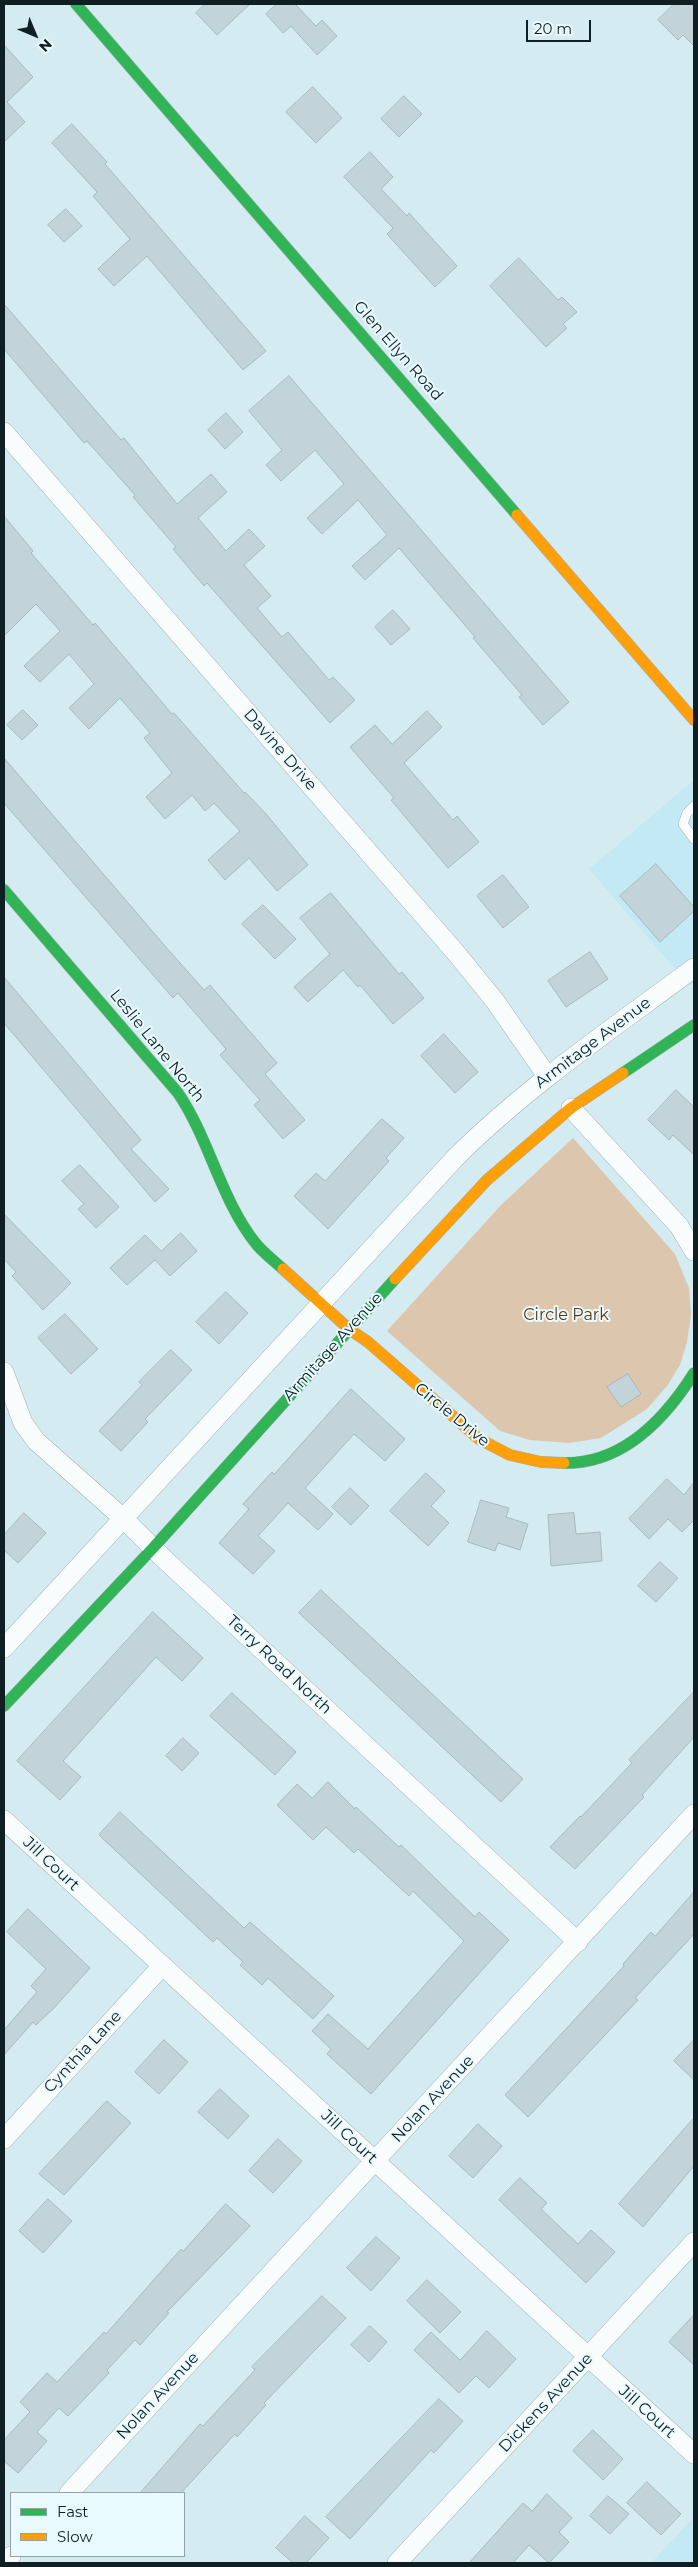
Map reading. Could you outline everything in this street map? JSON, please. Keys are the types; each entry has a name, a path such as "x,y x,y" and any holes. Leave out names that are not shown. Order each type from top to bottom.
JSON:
{"street":[{"name":"Glen Ellyn Road","path":"76,4 694,720"},
{"name":"Davine Drive","path":"4,432 456,953 495,1001 547,1076"},
{"name":"Leslie Lane North","path":"4,890 178,1093 193,1115 236,1212 258,1246 322,1303"},
{"name":"Armitage Avenue","path":"4,1648 457,1156 485,1129 547,1076 694,968"},
{"name":"Armitage Avenue","path":"4,1706 152,1548 349,1329 487,1180 571,1108 694,1025"},
{"path":"571,1108 679,1226 694,1251"},
{"name":"Circle Drive","path":"322,1303 349,1329 368,1342 464,1429 492,1448 522,1459 553,1463 583,1462 599,1458 630,1445 654,1428 674,1408 694,1373"},
{"name":"Terry Road North","path":"4,1372 23,1423 36,1441 124,1518 152,1548 578,1942"},
{"name":"Nolan Avenue","path":"70,2492 694,1814"},
{"name":"Jill Court","path":"4,1820 587,2358 694,2454"},
{"name":"Cynthia Lane","path":"4,2139 162,1966"},
{"name":"Dickens Avenue","path":"397,2563 694,2242"}],"lane":[{"path":"694,806 687,812 683,824 694,840"}],"shaded area":[{"path":"694,780 694,983 690,986 589,869"},
{"path":"694,2517 694,2563 651,2563"}],"green space":[{"name":"Circle Park","path":"573,1138 675,1254 689,1288 691,1315 687,1342 680,1365 667,1386 647,1409 601,1438 569,1443 530,1440 500,1431 387,1331 501,1205"}],"building":[{"path":"205,4 250,4 217,35 196,13"},
{"path":"277,4 295,4 316,26 322,20 337,36 317,55 291,26 283,33 266,14"},
{"path":"674,4 694,4 694,46 683,35 678,40 658,20"},
{"path":"4,45 33,77 7,102 25,122 4,142"},
{"path":"313,87 342,118 316,143 286,112"},
{"path":"404,96 422,114 399,137 381,119"},
{"path":"72,124 107,162 105,164 266,351 243,370 147,256 114,286 98,269 130,239 93,196 97,192 52,143"},
{"path":"370,152 393,177 381,189 407,216 409,213 457,266 435,287 387,234 393,228 344,177"},
{"path":"66,209 82,226 64,242 48,225"},
{"path":"519,258 558,300 562,297 577,312 563,324 567,328 546,347 490,286"},
{"path":"4,304 121,440 124,438 177,504 211,474 227,492 198,518 226,551 249,529 265,546 244,565 271,596 257,608 282,637 288,632 329,680 333,677 355,700 330,723 207,583 204,586 173,549 176,547 133,497 135,495 87,441 84,443 4,349"},
{"path":"289,376 569,702 543,725 519,697 522,695 473,638 475,637 399,548 365,580 352,566 387,535 358,500 322,534 307,518 344,484 315,450 281,481 266,465 282,450 249,411"},
{"path":"226,413 243,432 225,449 208,430"},
{"path":"4,516 33,551 31,553 93,625 95,623 172,714 174,713 244,793 267,815 308,865 277,891 249,858 225,880 208,860 240,831 214,803 205,811 192,795 165,819 146,797 172,773 144,738 150,733 120,698 89,729 69,708 94,684 69,654 40,682 24,666 60,631 36,604 4,636"},
{"path":"393,610 410,629 391,645 375,627"},
{"path":"23,710 38,725 22,740 7,725"},
{"path":"427,711 442,727 404,763 453,820 457,816 479,842 448,868 391,800 394,798 350,747 375,725 392,744"},
{"path":"4,758 204,990 210,985 277,1063 265,1074 305,1120 283,1139 254,1105 260,1100 220,1055 226,1049 178,993 173,998 4,803"},
{"path":"656,864 694,907 694,911 660,942 620,896"},
{"path":"503,875 529,907 503,928 477,896"},
{"path":"331,893 399,974 402,972 424,998 393,1024 360,985 358,987 343,970 308,1002 294,987 330,954 300,918"},
{"path":"263,905 296,939 275,959 242,924"},
{"path":"590,952 608,979 566,1007 548,981"},
{"path":"4,977 141,1140 131,1149 169,1189 155,1202 4,1023"},
{"path":"444,1034 478,1072 455,1093 421,1056"},
{"path":"676,1090 694,1107 694,1155 673,1135 669,1140 648,1120"},
{"path":"382,1119 404,1138 386,1158 389,1161 328,1229 294,1196 316,1173 325,1181"},
{"path":"80,1165 119,1207 96,1228 78,1209 84,1204 62,1181"},
{"path":"4,1214 71,1283 43,1310 12,1276 16,1272 4,1259"},
{"path":"181,1233 197,1251 170,1276 155,1260 127,1285 110,1268 145,1235 161,1251"},
{"path":"226,1292 248,1313 219,1344 196,1322"},
{"path":"65,1314 98,1349 71,1374 38,1338"},
{"path":"171,1350 192,1370 145,1419 148,1422 121,1451 99,1431 142,1385 139,1382"},
{"path":"628,1374 641,1394 621,1407 607,1387"},
{"path":"351,1389 405,1439 385,1461 354,1434 305,1488 333,1514 318,1530 288,1503 258,1536 275,1551 253,1574 219,1543 249,1509 243,1504 272,1472 274,1474"},
{"path":"426,1473 445,1491 431,1506 449,1523 428,1546 390,1511"},
{"path":"667,1479 684,1495 694,1482 694,1520 682,1532 668,1519 649,1539 629,1519"},
{"path":"350,1488 369,1506 351,1525 332,1507"},
{"path":"481,1500 509,1508 506,1517 528,1524 520,1550 498,1543 495,1551 468,1542"},
{"path":"24,1513 46,1533 18,1563 4,1550 4,1535"},
{"path":"574,1513 576,1534 600,1532 602,1561 551,1566 548,1515"},
{"path":"660,1562 678,1578 656,1602 638,1586"},
{"path":"321,1590 523,1779 501,1802 299,1613"},
{"path":"153,1612 203,1658 182,1681 156,1657 63,1761 81,1777 60,1800 17,1761"},
{"path":"694,1692 694,1737 642,1795 644,1797 575,1869 550,1847 632,1763 629,1760"},
{"path":"232,1693 296,1752 275,1775 210,1716"},
{"path":"183,1738 199,1753 182,1771 166,1756"},
{"path":"328,1782 355,1809 356,1807 399,1847 401,1845 475,1917 479,1912 509,1940 371,2094 327,2054 331,2049 312,2031 328,2014 368,2049 464,1941 413,1891 409,1896 358,1849 354,1853 326,1827 313,1840 277,1805 297,1784 312,1798"},
{"path":"120,1812 244,1928 250,1922 334,1996 313,2019 268,1978 262,1985 240,1965 243,1962 217,1938 213,1942 99,1835"},
{"path":"694,1892 694,1934 635,1998 638,2000 528,2117 505,2095 624,1966 623,1964 651,1932 655,1936"},
{"path":"28,1909 90,1968 54,2008 36,2025 33,2022 4,2055 4,2030 37,1992 31,1986 46,1969 7,1932"},
{"path":"164,2040 188,2062 159,2094 135,2072"},
{"path":"694,2040 694,2080 674,2061"},
{"path":"220,2089 249,2116 228,2139 198,2112"},
{"path":"107,2101 131,2123 64,2195 39,2174"},
{"path":"694,2118 694,2166 643,2227 619,2204"},
{"path":"478,2124 502,2146 473,2178 449,2156"},
{"path":"278,2139 302,2161 273,2193 249,2171"},
{"path":"520,2178 547,2203 541,2209 578,2244 591,2230 615,2252 586,2283 499,2200"},
{"path":"48,2199 72,2221 43,2253 19,2231"},
{"path":"226,2204 250,2226 167,2312 169,2313 140,2345 135,2340 107,2370 109,2373 68,2416 59,2408 37,2432 47,2441 18,2473 4,2461 4,2440 30,2412 20,2402 47,2373 57,2382 104,2332 106,2334 181,2249 183,2251"},
{"path":"376,2237 400,2258 371,2291 347,2268"},
{"path":"427,2280 461,2312 440,2333 407,2301"},
{"path":"322,2296 346,2318 264,2403 266,2405 237,2437 235,2434 182,2492 141,2492 200,2424 203,2426 255,2370 252,2367"},
{"path":"694,2315 694,2365 669,2342"},
{"path":"370,2326 387,2342 369,2362 351,2345"},
{"path":"487,2331 516,2359 489,2388 476,2376 459,2393 414,2350 431,2332 460,2360"},
{"path":"439,2399 463,2421 434,2453 431,2450 350,2539 326,2517"},
{"path":"593,2430 623,2459 603,2480 573,2451"},
{"path":"647,2482 681,2514 661,2535 627,2503"},
{"path":"547,2494 572,2518 559,2532 569,2542 549,2563 529,2545 513,2563 469,2563 523,2503 532,2511"},
{"path":"608,2496 629,2514 610,2534 590,2516"},
{"path":"305,2516 329,2538 306,2563 293,2563 276,2548"}],"traffic: fast":[{"path":"76,4 517,515"},
{"path":"4,890 178,1093 199,1130 225,1190 245,1228 257,1245 283,1269"},
{"path":"623,1073 694,1025"},
{"path":"4,1706 153,1548 395,1279"},
{"path":"564,1463 585,1461 605,1456 640,1436 670,1407 694,1373"}],"traffic: slow":[{"path":"517,515 694,720"},
{"path":"395,1279 487,1180 571,1108 623,1073"},
{"path":"283,1269 349,1329 368,1342 479,1439 510,1455 541,1462 564,1463"}]}
